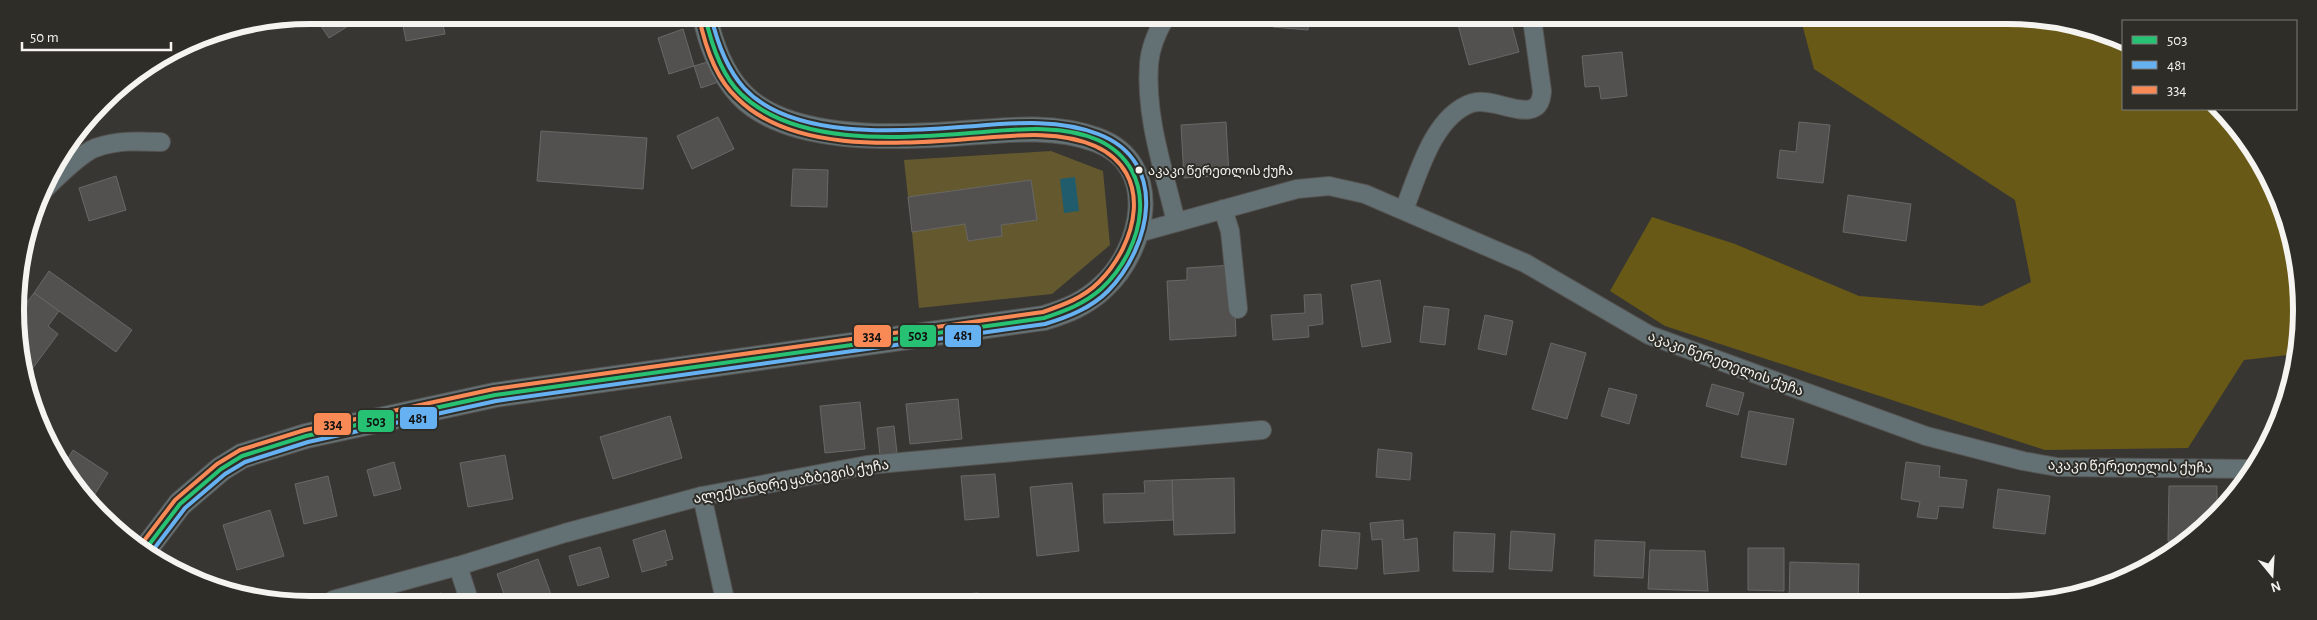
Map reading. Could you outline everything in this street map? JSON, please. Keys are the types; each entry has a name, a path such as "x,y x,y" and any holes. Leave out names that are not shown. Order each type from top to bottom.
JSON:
{"main road":[{"path":"148,546 180,504 202,484 242,456 274,445 306,436 495,395 1044,318 1076,308 1104,287 1128,258 1138,233 1141,198 1136,176 1123,157 1111,147 1098,140 1069,132 1026,129 891,137 840,134 796,125 761,110 741,94 723,67 708,24"}],"street":[{"path":"1162,24 1157,33 1149,64 1152,117 1176,222"},
{"path":"1404,210 1431,142 1455,111 1474,102 1492,103 1530,111 1538,107 1542,101 1542,91 1533,24"},
{"path":"56,178 94,148 128,140 161,142"},
{"name":"აკაკი წერეთელის ქუჩა","path":"1138,233 1297,190 1330,186 1365,194 1525,262 1649,335 1926,436 2023,461 2057,466 2245,469"},
{"path":"1222,209 1230,232 1238,310"},
{"name":"ალექსანდრე ყაზბეგის ქუჩა","path":"348,596 458,566 565,533 702,496 867,466 1262,430"},
{"path":"702,496 725,596"},
{"path":"458,566 469,596"}],"shaded area":[{"path":"1802,24 2026,24 2063,29 2099,39 2122,48 2122,110 2211,110 2245,151 2264,183 2278,218 2291,273 2293,329 2290,355 2244,360 2188,448 2045,450 1665,326 1610,291 1652,217 1735,244 1859,296 1982,306 2031,282 2015,200 1814,69"},
{"path":"1051,151 1103,171 1110,245 1052,294 919,308 912,232 965,224 968,241 1002,236 1001,225 1037,220 1031,180 908,197 904,160"}],"water":[{"path":"1075,177 1079,211 1064,213 1060,179"}],"building":[{"path":"320,24 351,24 329,38"},
{"path":"403,24 443,24 445,34 406,41"},
{"path":"1224,24 1265,25 1224,26"},
{"path":"1273,24 1308,24 1308,30 1273,27"},
{"path":"1458,24 1511,24 1519,52 1469,65"},
{"path":"683,29 694,66 669,74 658,38"},
{"path":"1622,52 1627,96 1601,99 1599,86 1585,87 1582,56"},
{"path":"717,59 724,80 701,88 694,66"},
{"path":"718,117 734,149 692,169 677,136"},
{"path":"1226,122 1229,175 1184,178 1181,125"},
{"path":"1799,122 1830,125 1823,183 1777,178 1780,150 1796,152"},
{"path":"541,131 647,138 643,189 537,181"},
{"path":"793,169 828,170 827,207 791,206"},
{"path":"116,176 126,210 89,221 79,188"},
{"path":"1031,180 1037,220 1001,225 1002,236 968,241 965,224 912,232 908,197"},
{"path":"1848,195 1911,204 1906,241 1843,232"},
{"path":"1233,265 1236,336 1170,340 1167,281 1187,280 1187,268"},
{"path":"49,271 132,330 116,352 34,293"},
{"path":"1380,280 1391,342 1362,347 1351,285"},
{"path":"34,293 59,311 48,326 58,334 30,371 24,329 24,306"},
{"path":"1321,294 1323,324 1308,326 1309,337 1273,340 1271,315 1305,313 1304,295"},
{"path":"1424,306 1449,309 1445,345 1420,342"},
{"path":"1485,315 1513,321 1506,355 1478,349"},
{"path":"1551,343 1586,353 1567,419 1532,409"},
{"path":"1712,384 1744,393 1738,415 1706,406"},
{"path":"1609,388 1637,395 1629,424 1601,416"},
{"path":"958,399 962,439 910,444 906,404"},
{"path":"860,402 865,449 825,453 820,406"},
{"path":"1749,411 1794,419 1786,465 1741,457"},
{"path":"670,416 682,458 613,479 600,437"},
{"path":"894,426 897,453 880,455 877,428"},
{"path":"1378,449 1412,453 1410,480 1376,477"},
{"path":"73,450 108,473 93,497 72,469 67,461"},
{"path":"505,455 513,499 468,507 460,463"},
{"path":"394,462 401,489 374,496 367,470"},
{"path":"1906,462 1940,466 1939,477 1967,480 1963,508 1939,506 1937,519 1917,517 1920,502 1901,499"},
{"path":"995,474 999,517 965,520 961,476"},
{"path":"328,476 337,516 304,524 295,484"},
{"path":"1234,478 1235,533 1174,535 1172,480"},
{"path":"1172,480 1173,520 1104,523 1103,494 1145,493 1144,481"},
{"path":"1072,483 1079,551 1037,556 1030,487"},
{"path":"2169,486 2217,486 2217,504 2181,537 2176,541 2168,541"},
{"path":"1998,489 2050,496 2045,534 1993,528"},
{"path":"270,510 284,556 237,570 223,525"},
{"path":"1403,520 1404,540 1417,538 1419,571 1384,574 1382,539 1372,540 1370,523"},
{"path":"665,530 673,559 665,561 667,565 642,572 633,540"},
{"path":"1322,530 1360,533 1357,569 1319,566"},
{"path":"1511,531 1555,534 1552,571 1509,569"},
{"path":"1454,532 1495,534 1493,572 1453,571"},
{"path":"1595,540 1645,542 1643,578 1594,576"},
{"path":"600,547 609,577 578,586 569,556"},
{"path":"1748,548 1784,548 1784,591 1748,590"},
{"path":"1650,550 1705,551 1708,591 1648,589"},
{"path":"538,559 552,596 505,596 497,574"},
{"path":"1790,562 1859,564 1858,596 1789,596"},
{"path":"441,593 442,596 431,596"},
{"path":"978,593 978,596 950,596"}],"transit line":[{"name":"334","path":"143,542 175,500 217,464 240,450 305,430 494,389 1043,312 1058,307 1093,288 1112,266 1123,249 1134,210 1133,191 1126,173 1114,158 1095,146 1065,137 1033,135 878,143 846,141 786,128 760,116 729,90 712,61 701,24"},
{"name":"503","path":"148,546 180,504 221,469 242,456 306,436 495,395 1044,318 1074,306 1095,294 1116,272 1128,253 1136,232 1140,211 1139,190 1132,170 1118,153 1098,140 1068,131 1035,129 882,137 820,131 791,123 764,111 741,94 734,86 722,68 707,24"},
{"name":"481","path":"153,550 185,508 225,474 245,462 308,442 496,401 1045,324 1087,307 1108,291 1123,273 1135,252 1143,229 1146,206 1144,184 1136,164 1121,147 1098,134 1065,125 1012,123 935,129 876,130 816,124 789,116 764,105 744,88 732,72 723,54 713,24"}],"place":[{"name":"აკაკი წერეთლის ქუჩა","path":"1139,170"}]}
